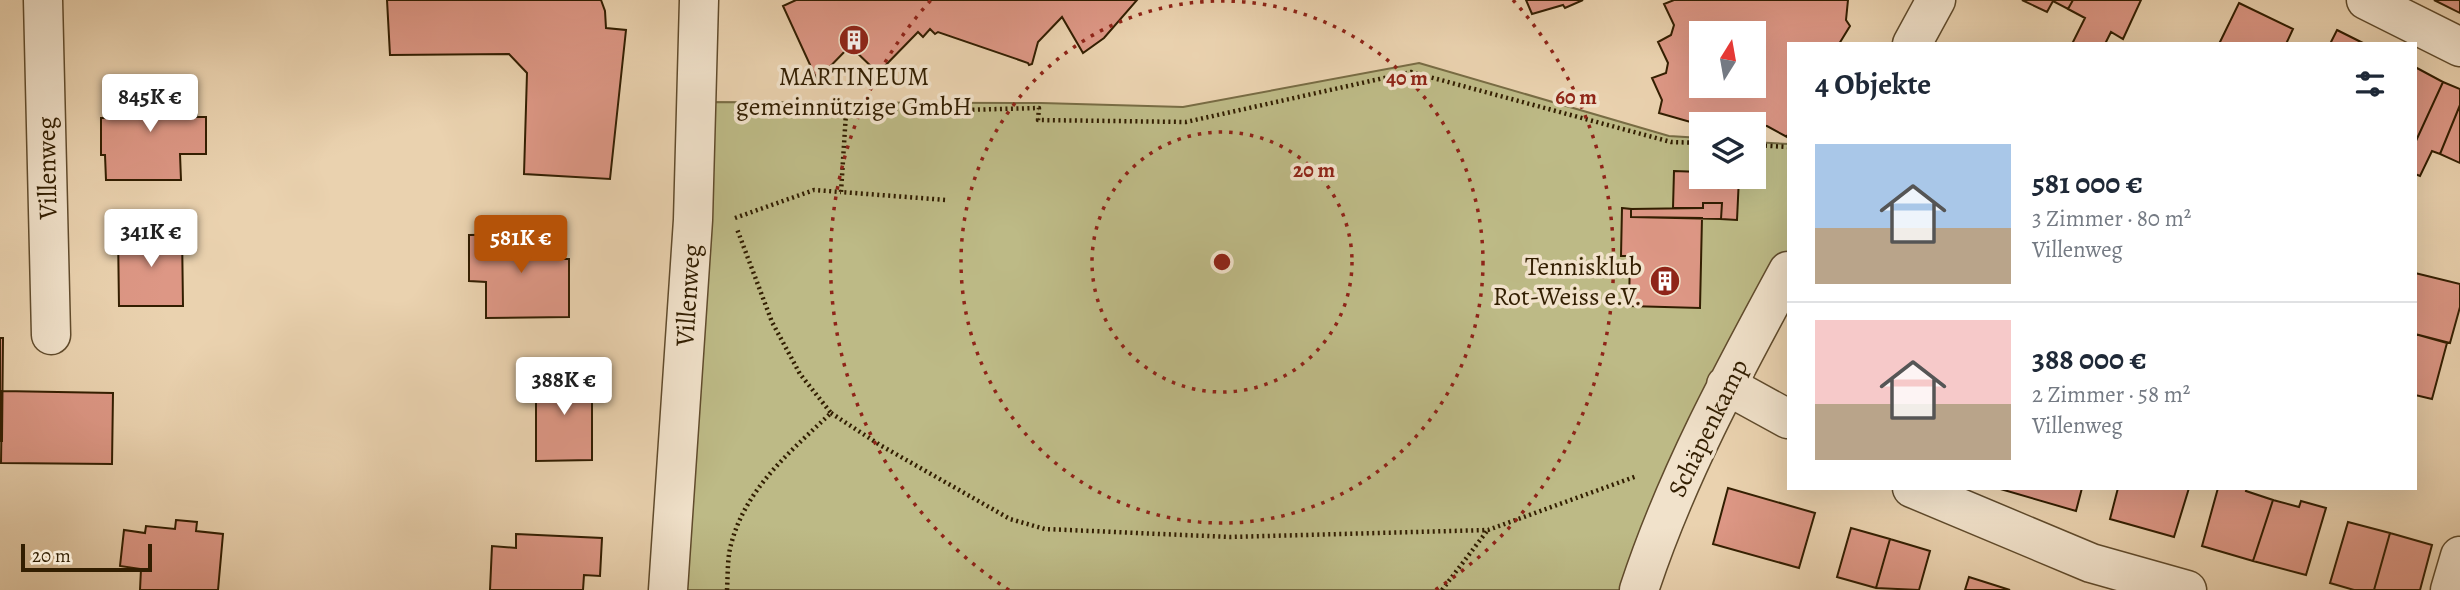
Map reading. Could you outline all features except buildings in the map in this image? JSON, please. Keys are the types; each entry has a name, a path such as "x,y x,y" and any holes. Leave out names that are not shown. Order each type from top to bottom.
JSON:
{"street":[{"name":"Villenweg","path":"43,0 51,335"},
{"name":"Villenweg","path":"668,590 693,220 699,0"},
{"path":"1913,42 1936,0"},
{"path":"2366,0 2460,47"},
{"name":"Schäpenkamp","path":"1639,590 1681,478 1726,385 1787,273"},
{"path":"1726,385 1787,418"},
{"path":"1917,490 2091,563 2187,590"},
{"path":"2451,590 2460,556"}],"path":[{"path":"695,130 733,113 742,112 846,113 1040,108 1038,120 1186,122 1411,72 1671,142 1689,143"},
{"path":"841,192 846,113"},
{"path":"1766,146 1787,147"},
{"path":"693,220 733,219 814,190 946,200"},
{"path":"733,219 772,322 800,374 831,413 880,446 1010,519 1045,528 1230,537 1488,530 1619,481 1649,473 1681,478"},
{"path":"727,590 731,544 740,515 777,464 831,413"},
{"path":"1442,590 1488,530"}],"shaded area":[{"path":"1419,63 1669,136 1689,137 1689,189 1766,189 1766,143 1787,144 1787,267 1635,590 669,590 697,102 1041,103 1183,107"}],"place":[{"name":"MARTINEUM gemeinnützige GmbH","path":"854,40"},
{"name":"Tennisklub Rot-Weiss e.V.","path":"1665,281"}]}
